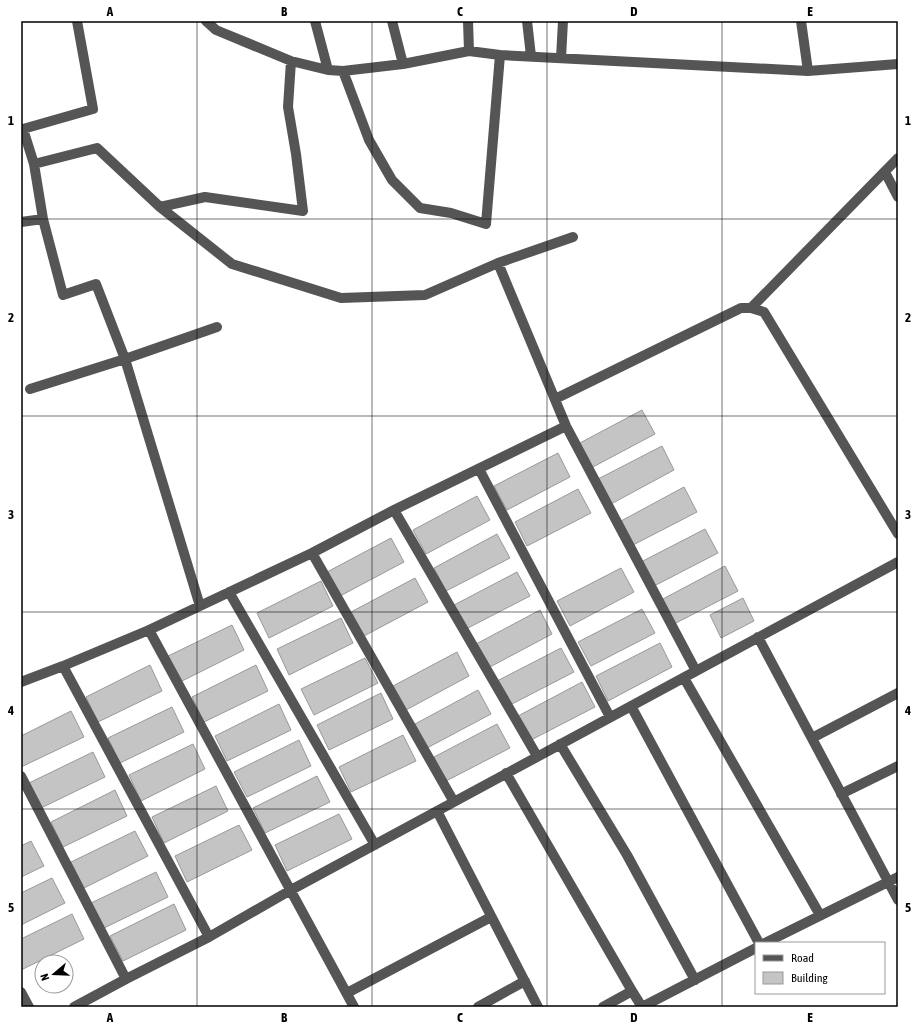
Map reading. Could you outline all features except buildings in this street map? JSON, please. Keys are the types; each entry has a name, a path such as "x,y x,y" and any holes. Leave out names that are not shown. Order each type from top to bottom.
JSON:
{"street":[{"path":"77,21 92,109 22,127 34,164 43,219 63,295 96,284 125,359 200,606"},
{"path":"206,21 216,30 292,61 328,70 343,71 403,64 469,51 500,55 808,72 898,64"},
{"path":"315,21 328,70"},
{"path":"392,21 403,64"},
{"path":"468,21 469,51"},
{"path":"527,21 531,56"},
{"path":"561,58 563,21"},
{"path":"801,21 808,72"},
{"path":"343,71 369,140 392,180 420,208 451,213 486,224 500,55"},
{"path":"160,207 204,197 303,211 296,154 288,107 292,61"},
{"path":"34,164 97,148 160,207 232,264 341,298 425,295 498,262 573,237"},
{"path":"751,308 898,158"},
{"path":"885,172 898,197"},
{"path":"21,222 43,219"},
{"path":"498,262 566,426 696,671"},
{"path":"555,399 741,308 751,308 764,312 898,534"},
{"path":"30,389 125,359 217,327"},
{"path":"21,682 149,630 312,553 394,510 566,426"},
{"path":"479,469 610,717"},
{"path":"394,510 537,756"},
{"path":"312,553 454,802"},
{"path":"74,1007 209,937 291,890 537,756 898,562"},
{"path":"229,592 375,845"},
{"path":"149,630 354,1007"},
{"path":"758,637 898,900"},
{"path":"62,666 209,937"},
{"path":"684,678 820,915"},
{"path":"812,738 898,693"},
{"path":"631,706 758,942"},
{"path":"560,744 627,855 695,980"},
{"path":"841,794 898,766"},
{"path":"506,773 642,1007 755,949"},
{"path":"21,776 126,979"},
{"path":"437,811 538,1007"},
{"path":"767,942 898,877"},
{"path":"347,993 491,917"},
{"path":"478,1007 525,981"},
{"path":"603,1007 632,991"},
{"path":"21,992 29,1007"}]}
